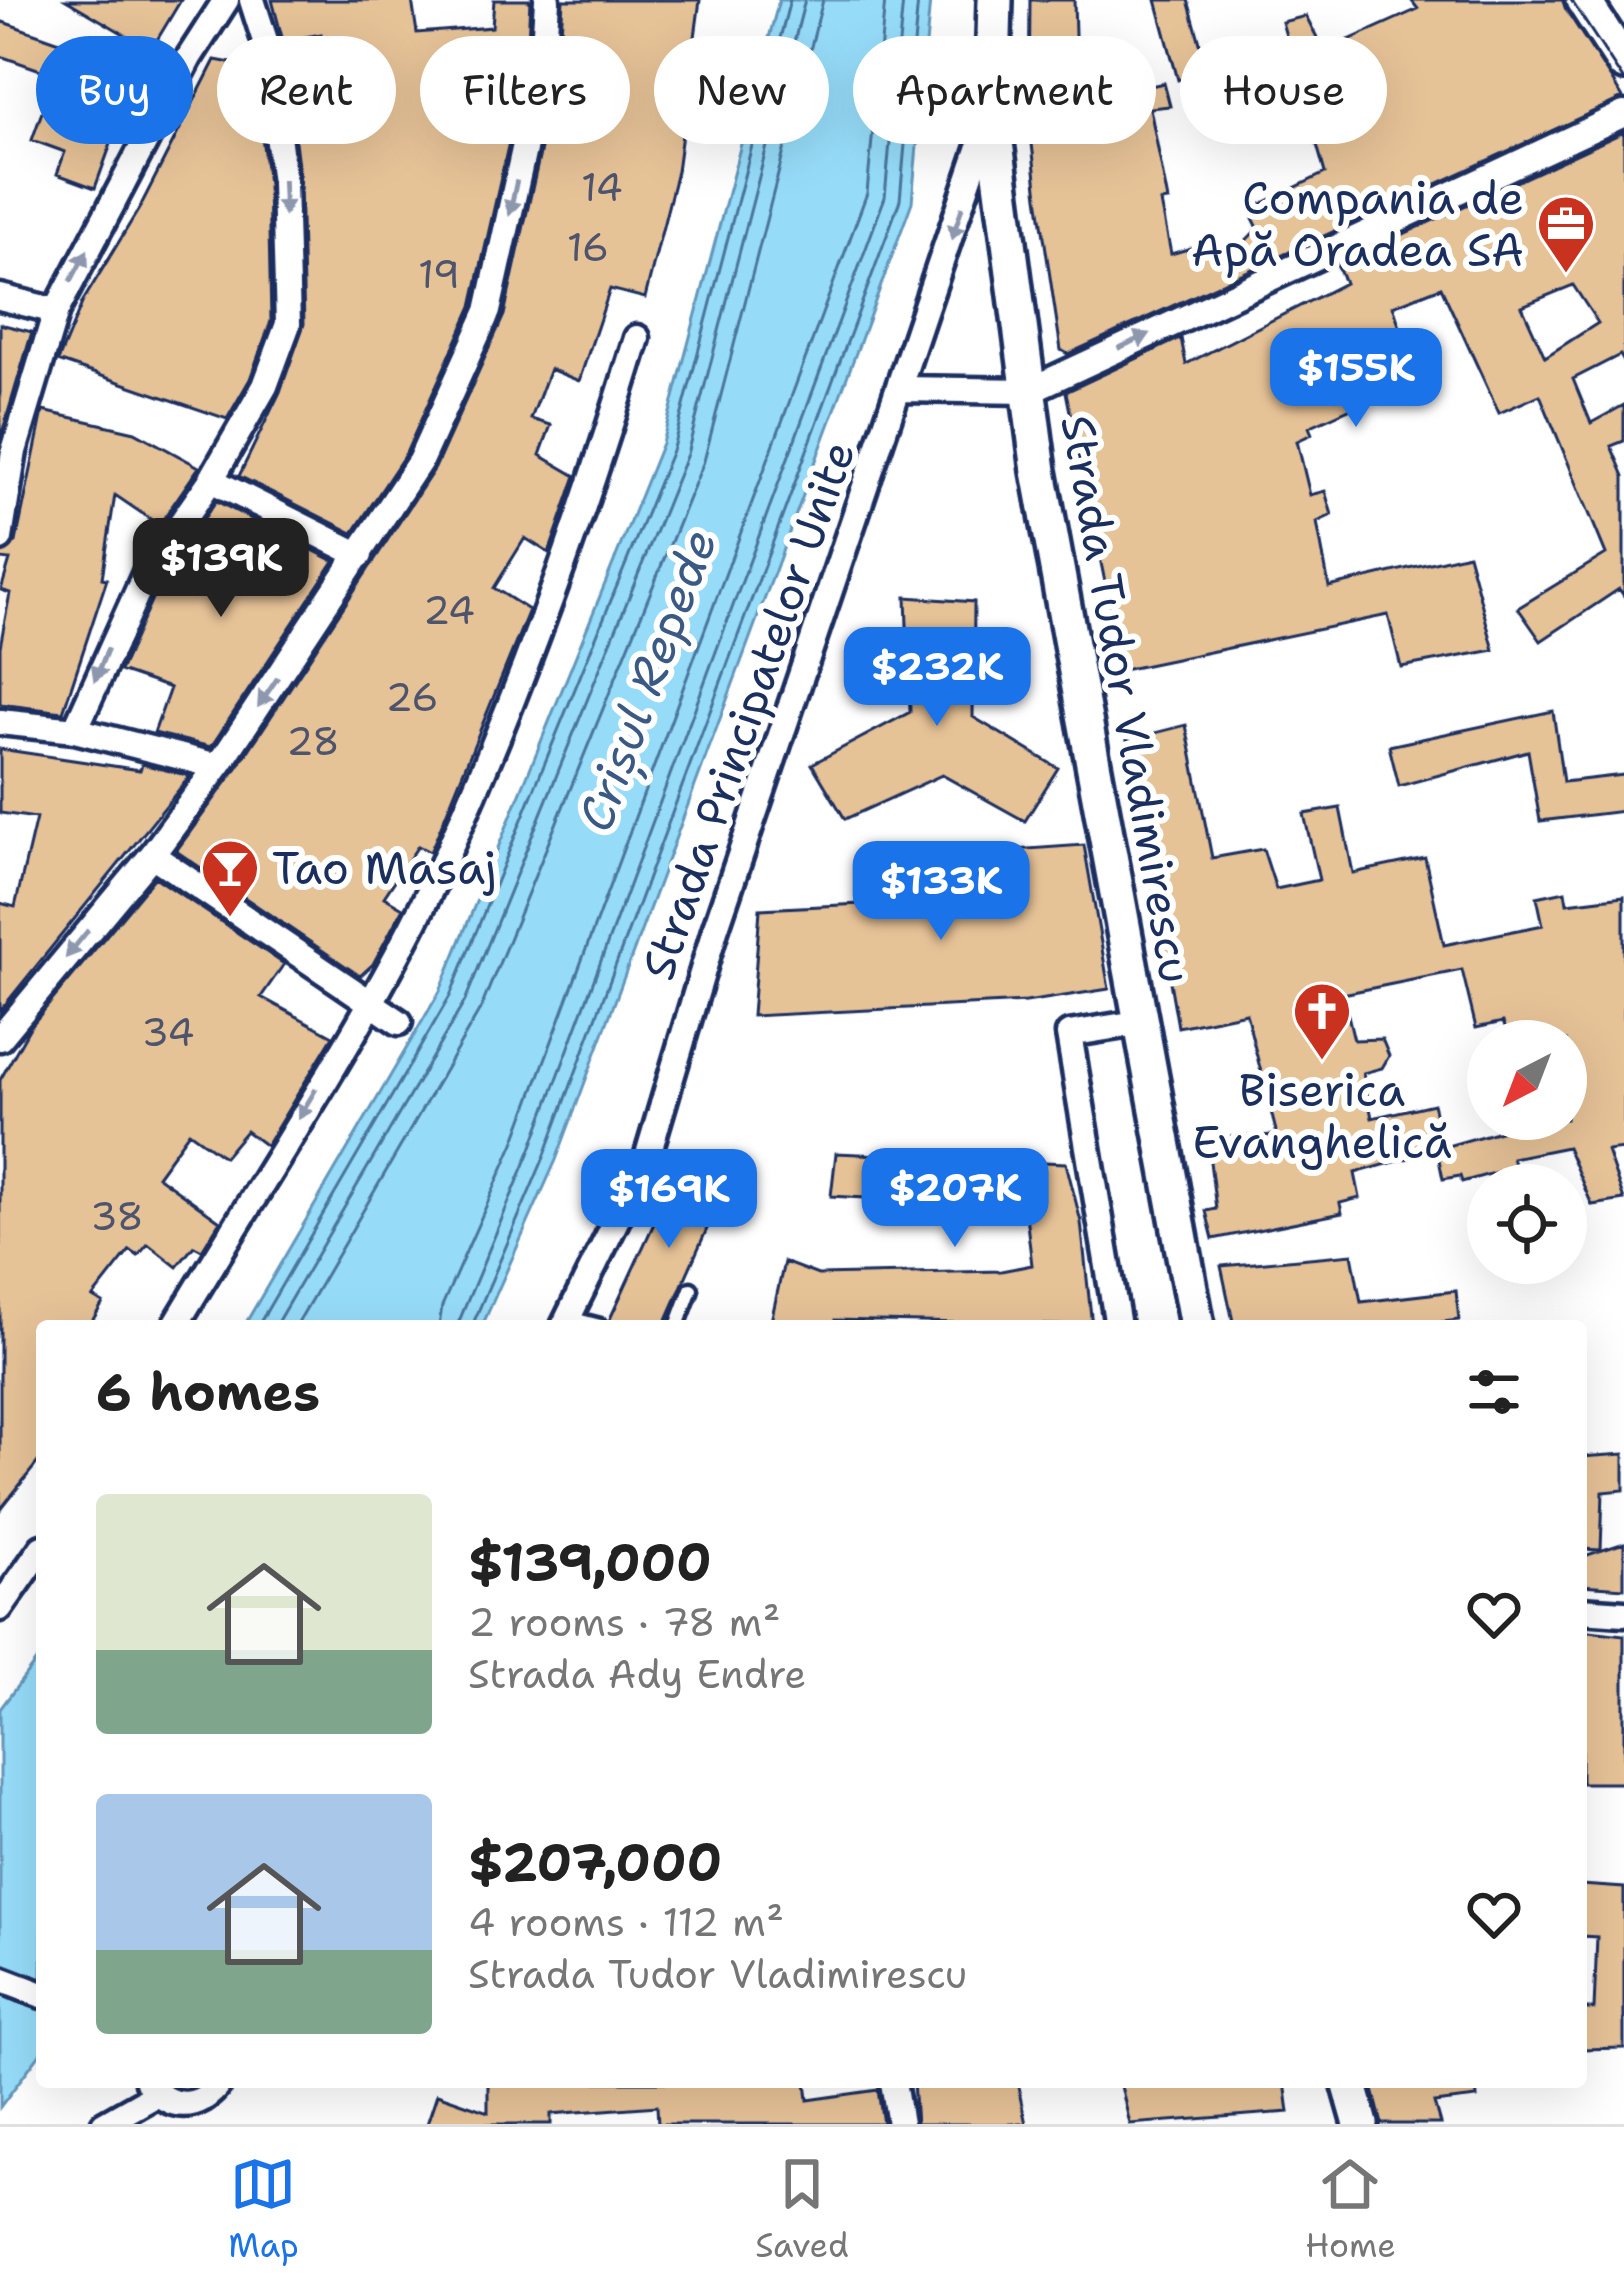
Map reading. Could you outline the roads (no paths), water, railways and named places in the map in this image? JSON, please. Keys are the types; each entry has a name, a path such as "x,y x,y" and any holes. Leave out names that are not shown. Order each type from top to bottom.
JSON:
{"street":[{"path":"0,538 14,451 56,311 190,56 226,0"},
{"path":"75,730 145,575 211,480 265,386 287,324 284,183 267,47 252,0"},
{"path":"0,1038 152,855 217,766 420,461 488,311 543,64 547,0"},
{"name":"Strada Tudor Vladimirescu","path":"994,36 995,0"},
{"path":"1583,0 1624,63"},
{"path":"1028,391 1624,114"},
{"name":"Strada Principatelor Unite","path":"567,1320 647,1158 715,930 981,144"},
{"name":"Strada Tudor Vladimirescu","path":"996,144 1028,391 1137,1023 1196,1320"},
{"path":"0,297 56,311"},
{"path":"179,1320 367,1003 469,803 576,539 638,338"},
{"name":"Strada Tudor Vladimirescu","path":"901,389 1028,391"},
{"path":"211,480 361,555"},
{"path":"0,722 75,730 217,766"},
{"path":"152,855 399,1022"},
{"name":"Strada Tudor Vladimirescu","path":"1117,1320 1069,1034 1137,1023"},
{"path":"0,1608 36,1557"},
{"path":"1587,1610 1624,1613"},
{"path":"0,1978 36,1993"},
{"path":"104,2124 153,2088 188,2114 214,2088"},
{"path":"894,2088 900,2124"},
{"path":"1351,2088 1361,2124"}],"lane":[{"path":"679,1320 691,1289"}],"water":[{"name":"Crișul Repede","path":"779,0 930,0 927,36 853,36 853,144 917,144 912,202 556,1160 485,1320 248,1320 440,991 662,443 741,144 829,144 829,36 769,36"},
{"path":"36,1661 36,2059 0,2107 0,1709"}],"tram line":[{"path":"1571,0 1624,81"}],"place":[{"name":"Compania de Apă Oradea SA","path":"1566,275"},
{"name":"Tao Masaj","path":"230,919"},
{"name":"Biserica Evanghelică","path":"1322,1062"}]}
